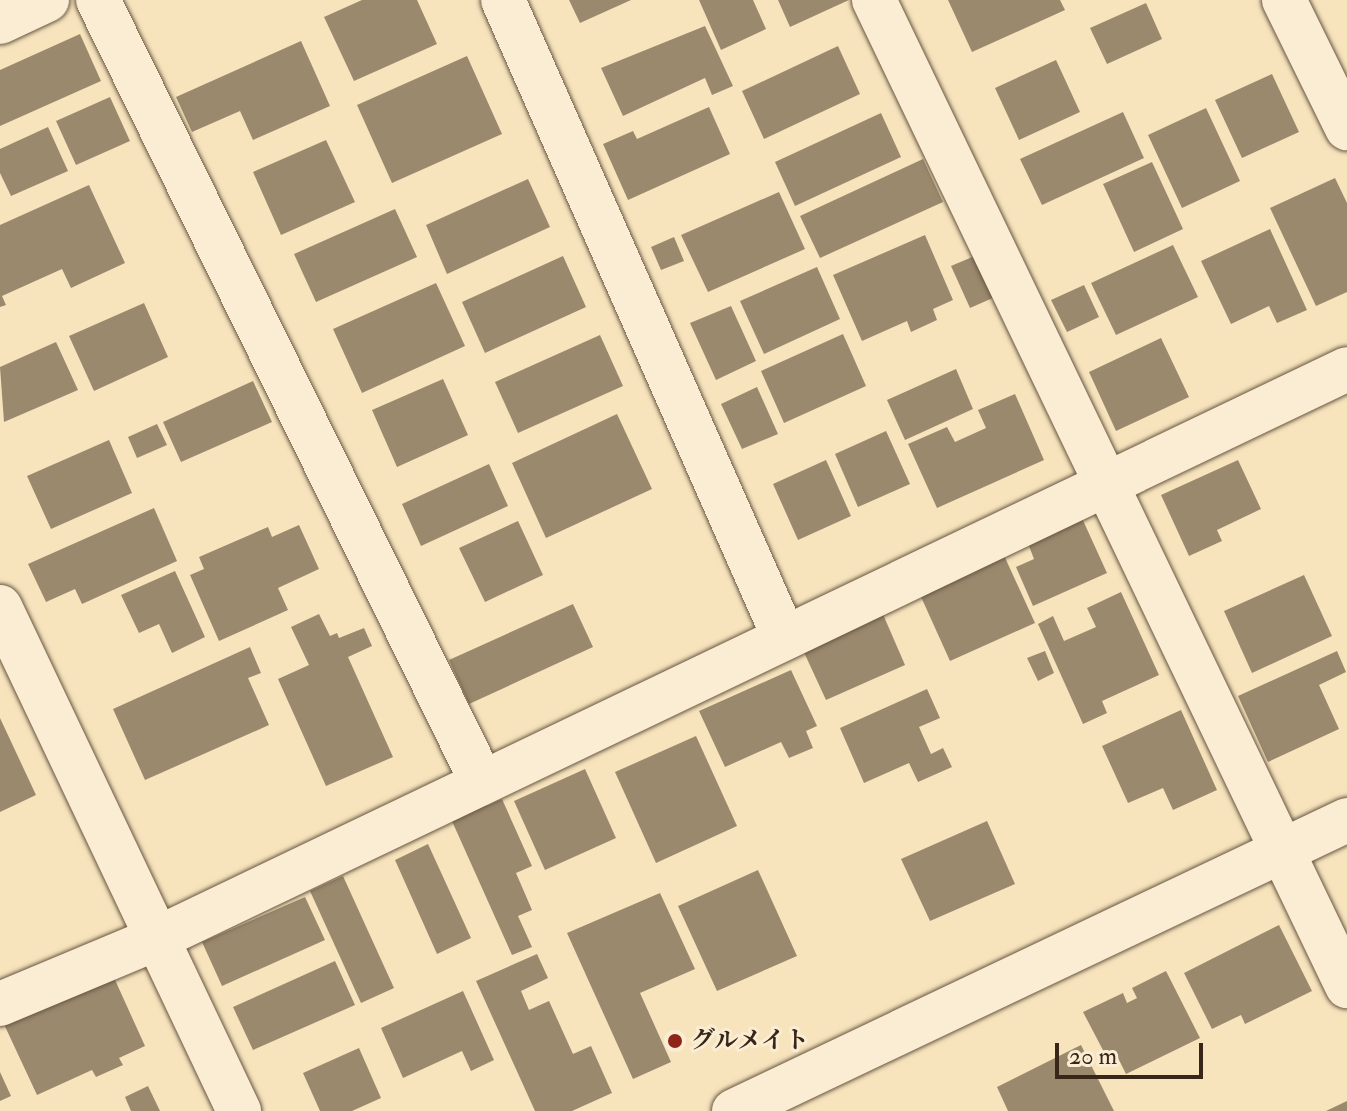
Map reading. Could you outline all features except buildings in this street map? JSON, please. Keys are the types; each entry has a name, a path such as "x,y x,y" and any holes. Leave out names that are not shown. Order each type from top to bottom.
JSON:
{"street":[{"path":"0,22 47,0"},
{"path":"98,0 482,782"},
{"path":"503,0 784,637"},
{"path":"874,0 1103,485 1285,850 1347,986"},
{"path":"1284,0 1347,128"},
{"path":"0,1004 158,938 1347,369"},
{"path":"0,607 239,1111"},
{"path":"734,1111 1347,820"}],"place":[{"name":"グルメイト","path":"675,1041"}]}
